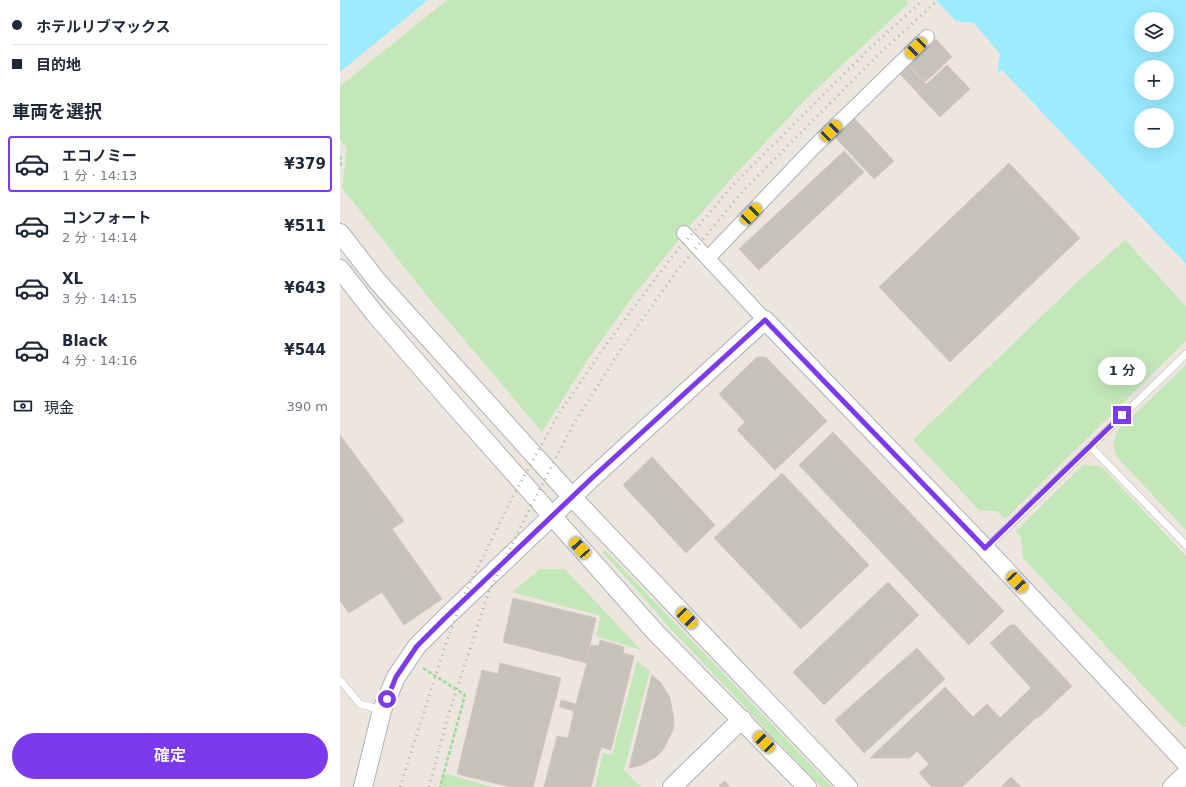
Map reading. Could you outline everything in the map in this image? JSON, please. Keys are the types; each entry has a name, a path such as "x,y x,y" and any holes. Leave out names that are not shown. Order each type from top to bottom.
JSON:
{"street":[{"path":"708,258 814,147 927,37"},
{"path":"340,233 378,282 572,497 848,787"},
{"path":"684,233 765,320 985,548 1186,763"},
{"path":"340,269 413,359 656,633 807,787"},
{"path":"363,787 382,710 396,677 417,646 572,497 765,320"},
{"path":"672,787 742,719"},
{"path":"1172,787 1186,774"}],"lane":[{"path":"985,548 1186,354"},
{"path":"1090,446 1186,545"},
{"path":"340,680 360,704 382,710"}],"path":[{"path":"340,156 340,168"},
{"path":"423,668 465,695 440,787"}],"green space":[{"path":"447,0 907,0 909,3 808,97 730,180 684,233 630,300 588,359 542,432 428,297 342,188 347,149 340,140 340,86"},
{"path":"1125,240 1186,306 1186,341 1005,519 997,511 980,511 913,440 1075,284"},
{"path":"1186,365 1186,530 1118,458 1114,444 1118,430"},
{"path":"1083,465 1098,466 1104,469 1186,556 1186,727 1182,727 1023,558 1021,536 1016,531"},
{"path":"605,550 832,787 821,787 664,622 602,552"},
{"path":"540,569 565,569 641,650 596,636 601,616 512,592"},
{"path":"637,661 650,671 624,770 641,787 595,787 603,753 612,755"},
{"path":"443,773 493,787 440,787"}],"water":[{"path":"340,0 428,0 340,72"},
{"path":"936,0 1186,0 1186,264 1002,70 997,74 1000,54 974,23 956,21"}],"building":[{"path":"936,39 952,57 925,82 909,65"},
{"path":"908,65 926,84 917,92 899,73"},
{"path":"947,65 970,89 940,117 917,93"},
{"path":"854,118 894,161 874,179 834,136"},
{"path":"844,151 864,172 759,270 739,249"},
{"path":"1009,163 1080,238 950,362 879,287"},
{"path":"757,357 767,358 827,421 775,470 737,430 745,422 719,394"},
{"path":"833,432 1004,611 969,645 799,465"},
{"path":"340,435 404,521 392,529 442,599 404,625 382,592 349,613 340,601"},
{"path":"652,457 715,525 686,553 623,485"},
{"path":"782,473 869,565 801,629 714,538"},
{"path":"888,582 919,615 824,705 793,672"},
{"path":"513,598 596,618 587,658 591,645 599,646 600,640 624,647 623,653 634,656 611,750 601,747 591,787 544,787 557,736 568,738 574,711 560,707 561,700 576,704 587,663 503,642"},
{"path":"1014,624 1072,686 1038,718 1037,717 962,787 932,787 919,773 929,764 917,751 910,758 870,758 945,687 973,717 987,704 1000,718 1031,688 990,643 1010,625 1011,626"},
{"path":"917,648 945,679 864,753 835,720"},
{"path":"500,663 561,678 533,787 510,787 457,774 482,670 498,674"},
{"path":"652,675 661,683 670,698 674,720 673,730 663,750 656,757 642,765 629,768"},
{"path":"1011,777 1021,787 1001,787"},
{"path":"725,781 730,787 719,786"}],"railway":[{"path":"400,787 446,643 465,593 510,502 558,415 611,338 668,262 733,185 869,49 923,0"},
{"path":"429,787 449,713 488,594 573,425 623,346 677,271 742,192 877,56 938,0"}],"route":[{"path":"387,699 396,677 417,646 593,477 765,320 985,548 1011,525 1122,415"}]}
